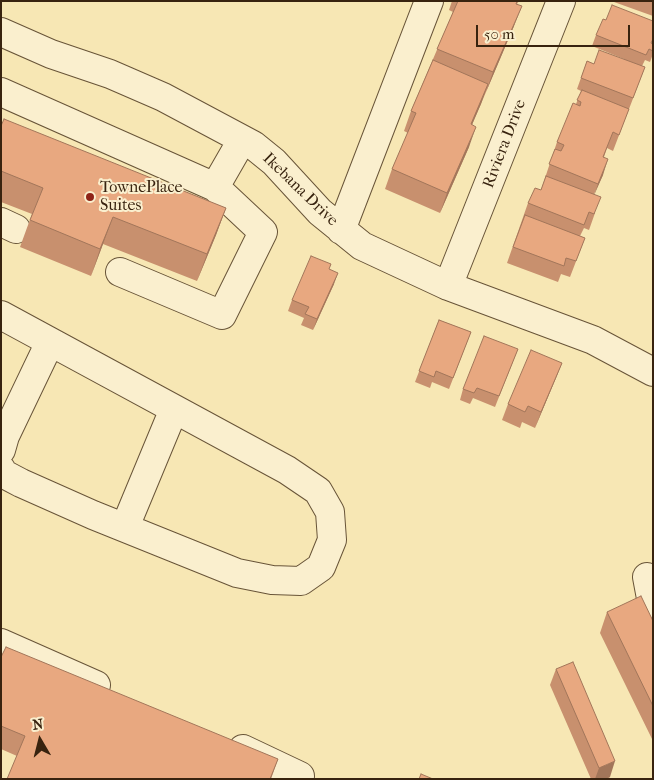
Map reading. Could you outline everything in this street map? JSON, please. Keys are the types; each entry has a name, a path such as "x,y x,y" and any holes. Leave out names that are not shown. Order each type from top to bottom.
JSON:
{"street":[{"path":"341,230 429,1"},
{"name":"Riviera Drive","path":"448,286 561,1"},
{"name":"Ikebana Drive","path":"4,42 51,54 110,74 210,121 242,140 253,144 274,162 320,212 362,246 448,286 593,340 653,372"},
{"path":"1,92 215,187 263,232 222,315 120,272"},
{"path":"215,187 242,140"},
{"path":"1,315 287,470 318,491 330,512 332,540 321,567 301,581 272,580 237,573 21,483 1,471"},
{"path":"1,450 5,436 50,342"},
{"path":"124,527 174,409"},
{"path":"647,577 653,609"},
{"path":"1,643 119,694"},
{"path":"218,738 300,776 299,779"}],"building":[{"path":"458,1 517,1 516,4 522,6 493,72 437,49"},
{"path":"612,5 653,21 653,39 651,43 653,44 653,51 649,49 646,55 596,35 603,19 606,20"},
{"path":"599,50 645,67 633,98 581,78 587,61 594,64"},
{"path":"433,60 488,84 471,124 476,127 447,193 392,169 416,113 411,111"},
{"path":"582,90 629,109 619,135 613,132 603,157 608,159 598,184 549,164 555,149 561,151 564,145 557,142 573,103 580,106 581,102 577,100"},
{"path":"4,119 226,208 207,254 113,217 100,249 30,220 43,188 1,171 1,126"},
{"path":"546,176 601,197 594,214 589,212 584,225 528,203 535,188 541,190"},
{"path":"525,215 585,238 576,261 566,258 564,266 513,247"},
{"path":"311,256 331,264 329,269 338,273 317,319 305,314 309,307 292,300"},
{"path":"439,320 471,332 453,378 436,371 434,377 419,371"},
{"path":"484,336 518,349 499,396 477,388 474,393 463,389"},
{"path":"531,350 562,363 541,412 528,406 525,412 508,404"},
{"path":"641,596 653,621 653,706 607,612"},
{"path":"6,647 278,759 270,779 7,779 25,736 1,726 1,657"},
{"path":"573,662 615,761 599,768 556,669"},
{"path":"421,774 433,779 419,779"}],"place":[{"name":"TownePlace Suites","path":"90,197"}]}
